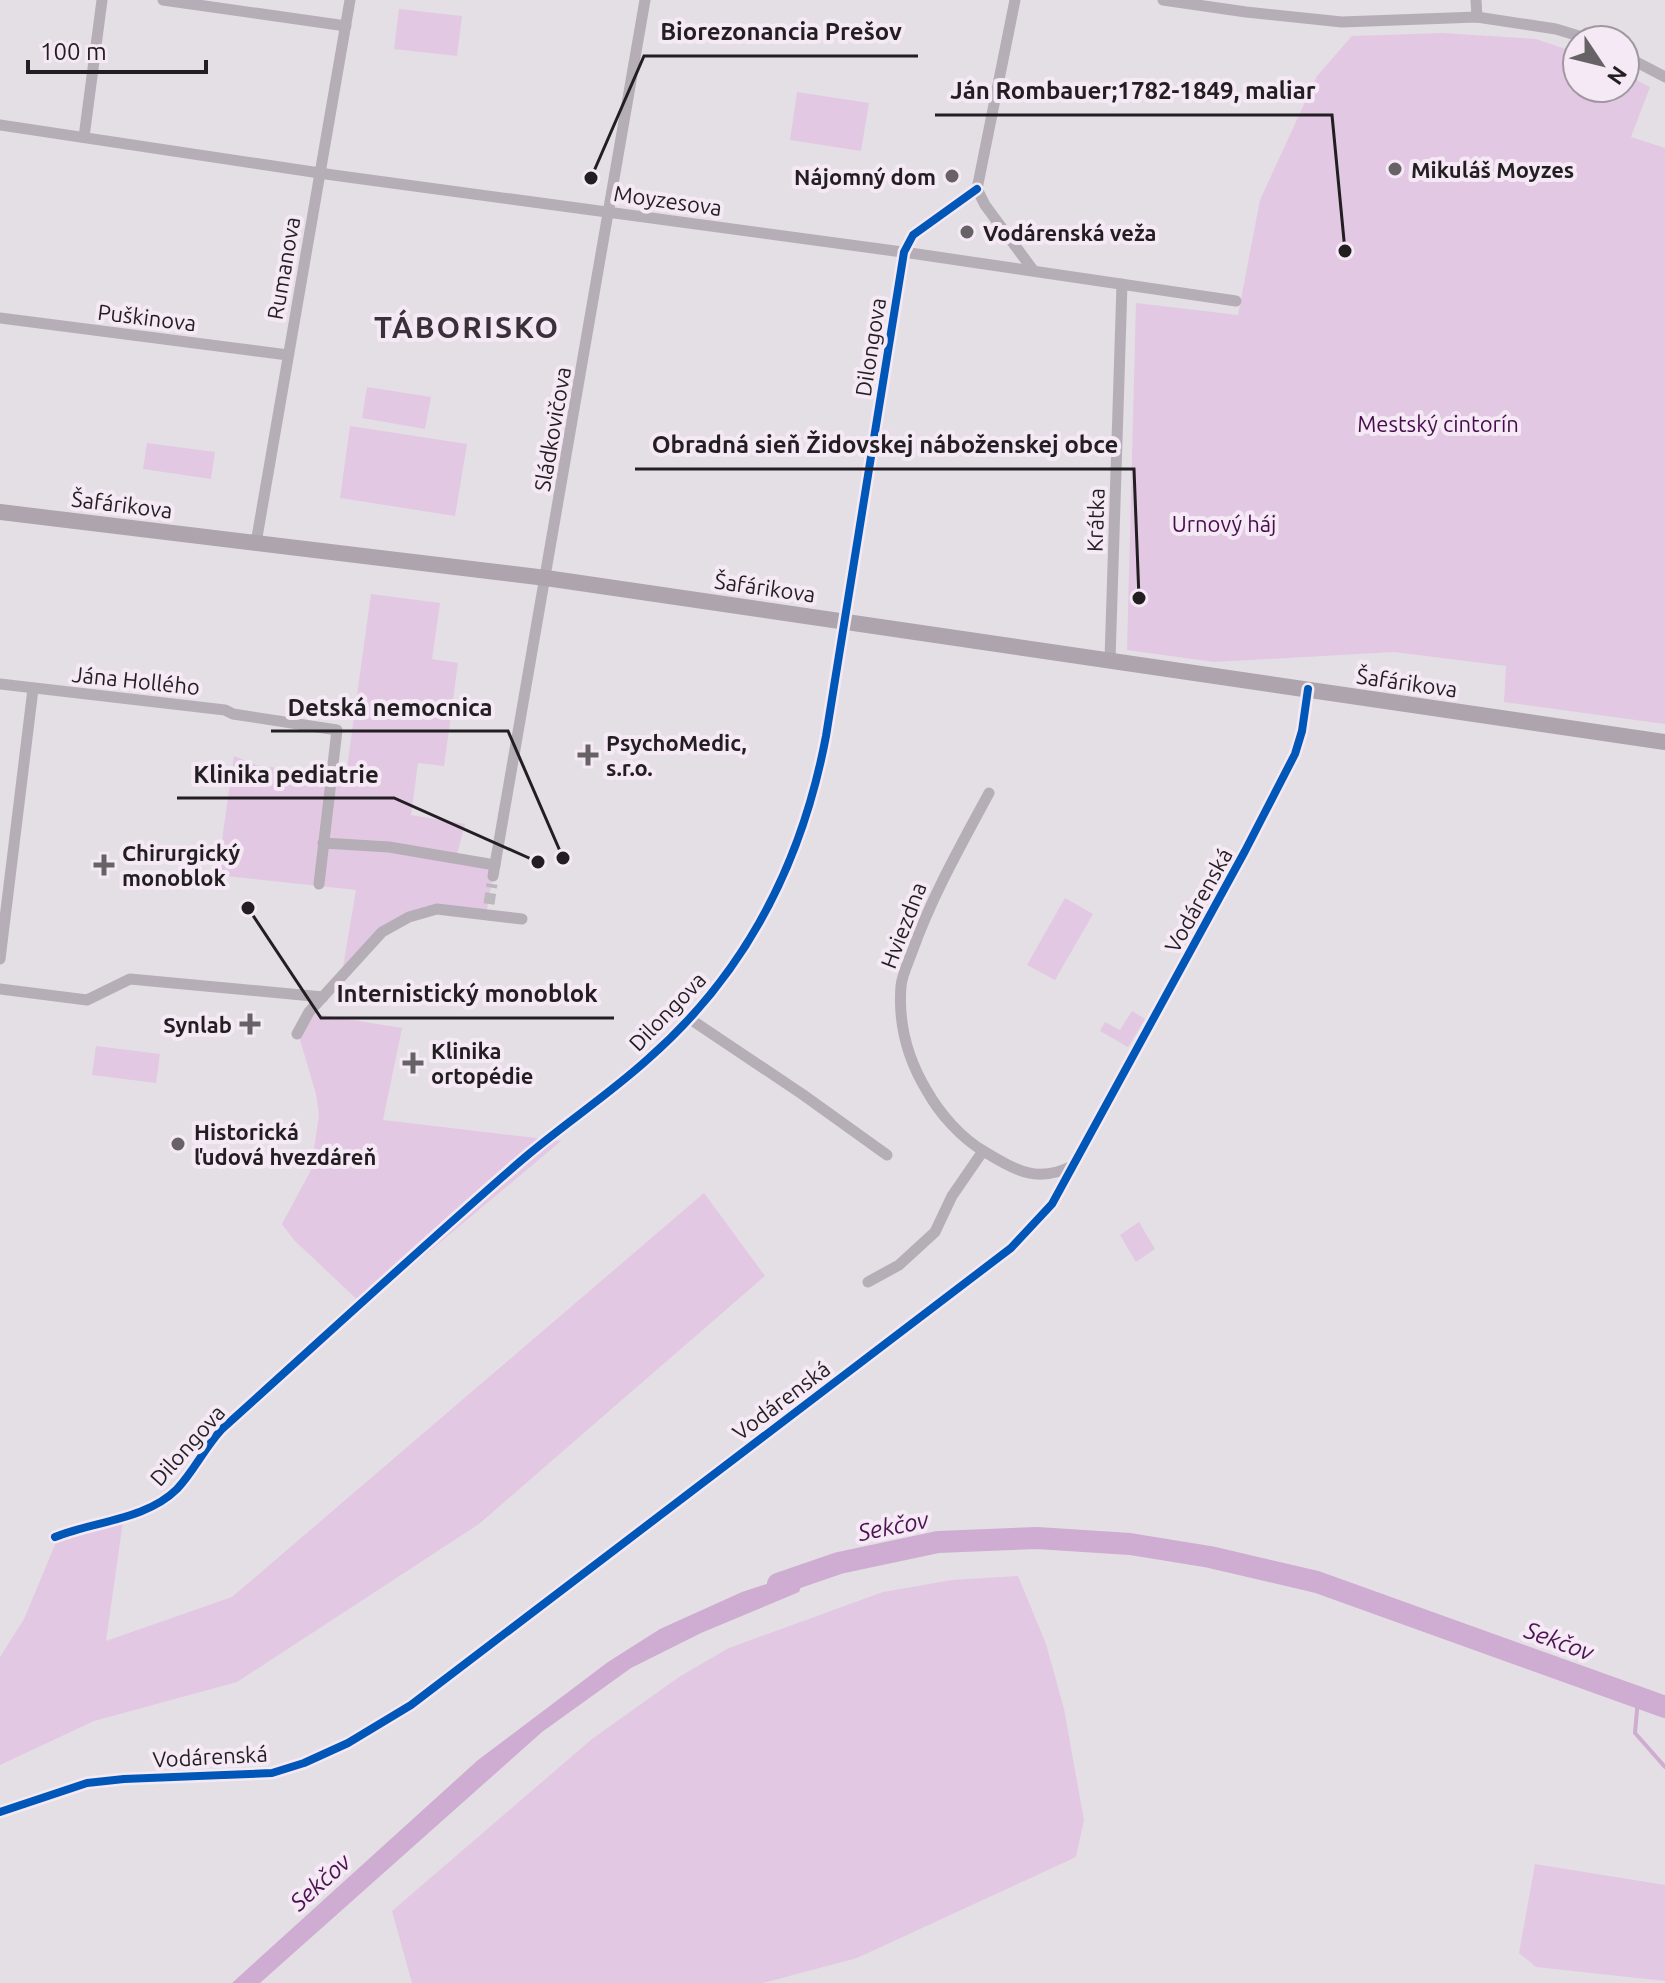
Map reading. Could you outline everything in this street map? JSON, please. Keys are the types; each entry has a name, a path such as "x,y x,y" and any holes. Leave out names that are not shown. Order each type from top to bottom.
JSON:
{"street":[{"path":"84,137 102,0"},
{"path":"163,0 346,26"},
{"name":"Rumanova","path":"256,543 350,0"},
{"name":"Sládkovičova","path":"323,843 389,847 494,870 645,0"},
{"path":"1015,0 977,189 985,205 1033,270"},
{"path":"1163,0 1342,22 1477,17 1561,31"},
{"path":"1476,0 1477,17"},
{"path":"1641,64 1665,77"},
{"name":"Moyzesova","path":"0,125 320,173 1033,270 1236,301"},
{"path":"904,252 913,235 977,189"},
{"name":"Dilongova","path":"55,1537 76,1528 137,1513 162,1501 177,1488 205,1447 230,1421 519,1163 648,1060 690,1019 722,980 759,924 781,885 798,845 823,753 904,252"},
{"name":"Krátka","path":"1110,660 1122,284"},
{"name":"Puškinova","path":"0,318 288,355"},
{"name":"Šafárikova","path":"0,512 546,578 1665,742"},
{"name":"Jána Hollého","path":"0,684 225,710 233,714 337,730 323,843"},
{"path":"0,959 33,689"},
{"name":"Vodárenská","path":"0,1812 87,1783 272,1773 304,1763 348,1743 411,1705 1011,1248 1052,1204 1295,754 1308,689"},
{"name":"Hviezdna","path":"989,793 942,879 917,936 901,983 900,1012 904,1038 921,1081 935,1104 957,1130 983,1151 1031,1175 1044,1177 1074,1164"},
{"path":"319,884 323,843"},
{"path":"297,1034 309,1012 382,932 409,917 437,909 488,909 522,919"},
{"path":"0,989 87,1000 130,979 323,997"},
{"name":"Dilongova","path":"690,1019 887,1155"},
{"path":"868,1282 899,1265 935,1232 952,1196 983,1151"}],"green space":[{"path":"399,9 462,16 457,56 394,49"},
{"name":"Mestský cintorín","path":"1442,33 1536,39 1561,48 1561,104 1641,104 1641,82 1650,87 1631,137 1665,148 1665,724 1504,702 1506,666 1394,652 1214,662 1127,650 1136,303 1238,315 1260,200 1317,76 1352,36"},
{"path":"797,92 869,103 861,151 790,140"},
{"path":"367,387 431,397 425,429 362,418"},
{"path":"350,426 467,444 455,516 340,498"},
{"path":"147,443 215,452 211,479 143,469"},
{"path":"371,594 440,603 432,659 458,663 444,766 418,763 411,815 465,824 456,858 495,865 486,915 436,909 396,924 341,979 356,890 217,875 234,756 259,766 346,775"},
{"path":"1065,898 1093,914 1055,980 1027,965"},
{"path":"1132,1011 1145,1019 1128,1047 1100,1031 1105,1022 1120,1030"},
{"path":"310,1013 402,1028 383,1120 561,1141 364,1306 294,1240 282,1224 311,1170 319,1115 298,1033"},
{"path":"96,1046 160,1054 156,1083 92,1075"},
{"path":"704,1193 765,1276 479,1524 237,1682 94,1721 0,1765 0,1657 24,1619 57,1540 123,1521 106,1641 232,1597"},
{"path":"1139,1222 1155,1249 1136,1262 1120,1235"},
{"path":"1018,1576 1046,1644 1064,1709 1084,1820 1076,1857 857,1958 763,1983 412,1983 392,1911 592,1739 679,1677 729,1648 883,1592 952,1580"},
{"path":"1535,1864 1665,1885 1665,1981 1536,1967 1519,1953"}],"shaded area":[{"path":"806,1571 799,1592 701,1633 631,1668 542,1732 260,1983 232,1983 478,1760 608,1662 660,1629 742,1592"}],"waterway":[{"name":"Sekčov","path":"778,1584 839,1563 938,1542 1037,1538 1130,1544 1210,1557 1317,1582 1665,1707"},
{"path":"1638,1699 1635,1733 1665,1767"}],"tunnel":[{"path":"489,904 492,884"}],"cycle path":[{"path":"55,1537 135,1514 177,1489 222,1429 516,1165 616,1086 683,1026 741,952 765,913 802,828 826,736 904,252 913,235 977,189"},
{"path":"0,1812 87,1783 272,1773 304,1763 348,1743 411,1705 1011,1248 1052,1204 1245,851 1295,754 1308,689"}],"place":[{"name":"Mikuláš Moyzes","path":"1395,169"},
{"name":"Nájomný dom","path":"952,176"},
{"name":"Biorezonancia Prešov","path":"591,178"},
{"name":"Vodárenská veža","path":"967,232"},
{"name":"Ján Rombauer;1782-1849, maliar","path":"1345,251"},
{"name":"Obradná sieň Židovskej náboženskej obce","path":"1139,598"},
{"name":"PsychoMedic, s.r.o.","path":"588,755"},
{"name":"Detská nemocnica","path":"563,858"},
{"name":"Klinika pediatrie","path":"538,862"},
{"name":"Chirurgický monoblok","path":"104,865"},
{"name":"Internistický monoblok","path":"248,908"},
{"name":"Synlab","path":"250,1024"},
{"name":"Klinika ortopédie","path":"413,1063"},
{"name":"Historická ľudová hvezdáreň","path":"178,1144"}],"district":[{"name":"TÁBORISKO","path":"467,327"}],"park label":[{"name":"Urnový háj","path":"1224,523"}]}
